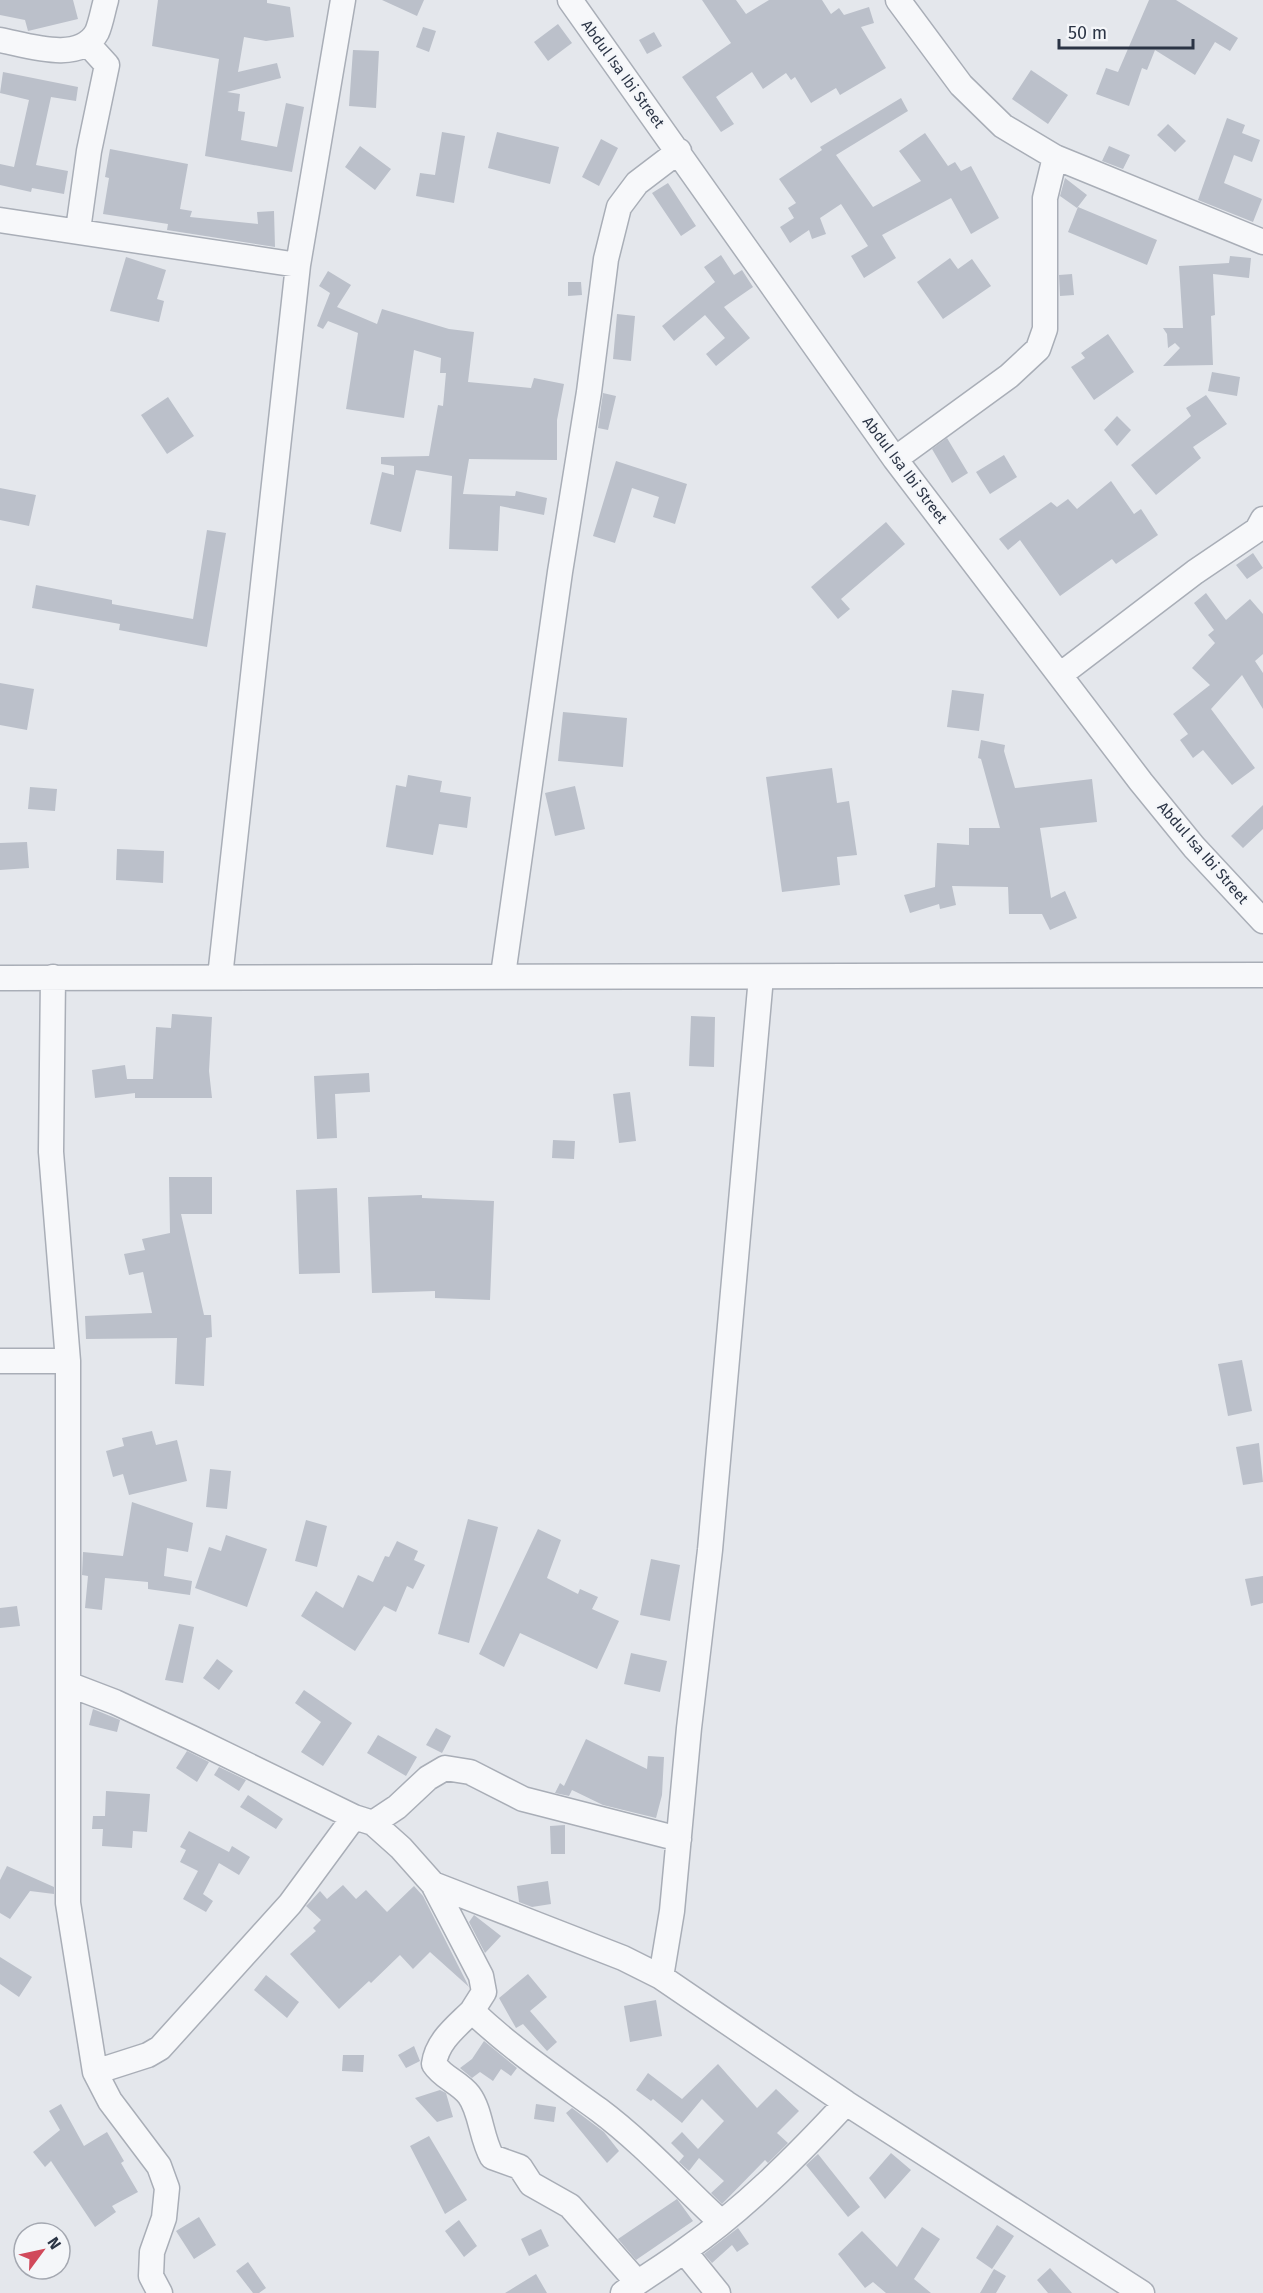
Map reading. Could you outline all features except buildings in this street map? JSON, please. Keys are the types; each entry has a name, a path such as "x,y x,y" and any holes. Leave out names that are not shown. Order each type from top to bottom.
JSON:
{"street":[{"path":"0,40 66,51 87,43 96,32 106,0"},
{"path":"220,977 298,265 343,0"},
{"path":"898,0 961,85 1003,126 1055,157 1263,242"},
{"name":"Abdul Isa Ibi Street","path":"575,2 896,459 1194,847 1263,921"},
{"path":"78,231 89,150 107,65 87,43"},
{"path":"503,975 560,572 589,392 606,259 619,207 637,183 679,151"},
{"path":"896,459 1009,376 1038,349 1045,329 1045,198 1055,157"},
{"path":"0,220 298,265"},
{"path":"1060,675 1195,572 1257,530 1263,519"},
{"path":"0,978 503,975 761,977 1263,975"},
{"path":"53,977 51,1152 68,1361 68,1903 95,2072 110,2101 159,2166 167,2188 164,2218 152,2252 151,2276 160,2293"},
{"path":"661,1977 672,1911 688,1728 710,1550 761,977"},
{"path":"0,1361 68,1361"},
{"path":"68,1684 115,1702 363,1820 401,1848 433,1884 481,1976 483,1992 472,2012 443,2040 436,2051 434,2064 441,2074 470,2096 483,2142 492,2157 520,2167 531,2184 570,2206 630,2288 721,2222 796,2157 846,2103"},
{"path":"95,2072 148,2055 160,2048 363,1820 397,1807 428,1778 445,1768 470,1772 523,1799 679,1839"},
{"path":"433,1884 623,1958 661,1977 846,2103 1142,2293"},
{"path":"472,2012 502,2041 600,2111 639,2143 721,2222"},
{"path":"684,2251 718,2293"}]}
